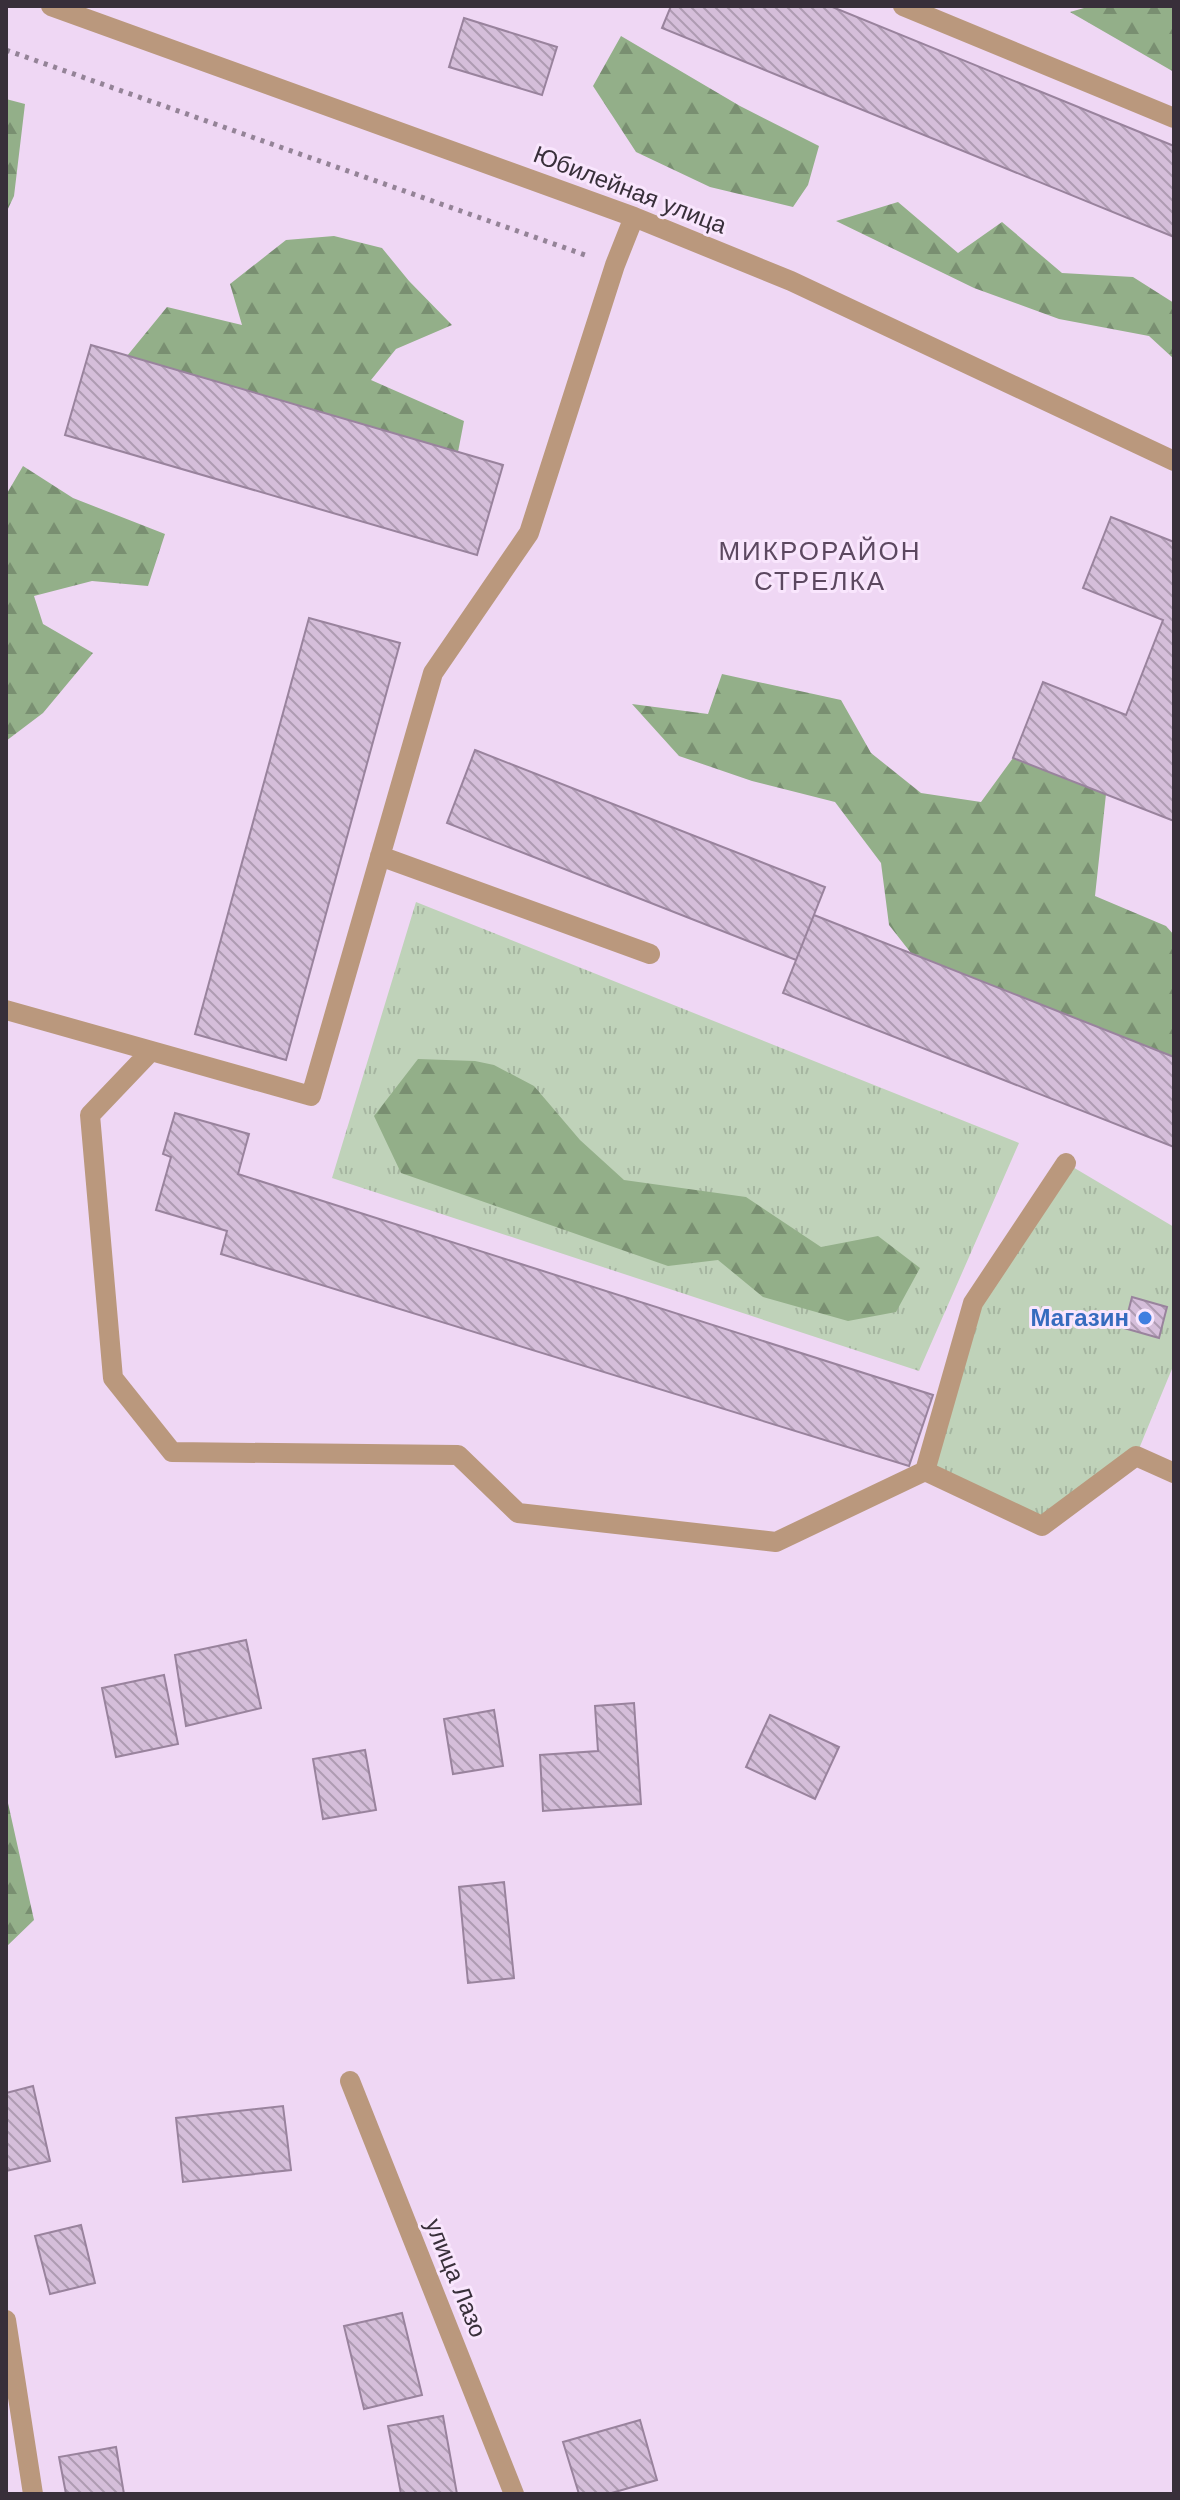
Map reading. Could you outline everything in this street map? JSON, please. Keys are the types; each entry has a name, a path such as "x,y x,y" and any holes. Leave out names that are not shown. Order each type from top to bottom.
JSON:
{"street":[{"name":"Юбилейная улица","path":"51,6 634,217 791,281 1174,461"},
{"path":"903,6 1174,118"},
{"path":"6,1010 311,1096 433,673 529,533 615,265 634,217"},
{"path":"380,856 650,954"},
{"path":"151,1051 90,1115 113,1378 172,1452 458,1455 518,1513 776,1542 925,1471 973,1303 1066,1163"},
{"path":"925,1471 1042,1526 1136,1456 1174,1473"},
{"name":"улица Лазо","path":"350,2081 514,2494"},
{"path":"6,2320 33,2494"}],"path":[{"path":"6,50 615,265"}],"green space":[{"path":"1091,6 1174,6 1174,72 1070,12"},
{"path":"621,36 740,106 819,146 808,185 793,207 710,187 636,152 593,86"},
{"path":"6,99 25,104 14,196 6,213"},
{"path":"898,202 958,253 1002,222 1062,273 1133,277 1174,303 1174,359 1149,336 1059,319 974,288 836,221"},
{"path":"334,236 382,248 452,325 396,349 371,380 464,421 458,452 127,356 167,307 242,325 230,284 286,240"},
{"path":"23,466 73,498 165,534 148,586 92,581 34,596 43,624 93,653 43,713 6,741 6,495"},
{"path":"722,674 841,700 871,753 921,793 981,802 1013,758 1106,794 1095,896 1166,926 1174,935 1174,1057 911,953 889,925 881,863 835,802 752,781 679,756 632,704 708,714"},
{"path":"416,902 1019,1143 919,1371 332,1178"},
{"path":"418,1059 475,1061 494,1065 534,1086 580,1140 624,1180 746,1197 821,1247 878,1236 920,1268 896,1312 848,1321 763,1297 718,1260 668,1266 401,1173 374,1116"},
{"path":"1066,1163 1174,1227 1174,1364 1136,1456 1042,1526 925,1471 973,1303"},
{"path":"6,1794 34,1920 6,1947"}],"building":[{"path":"671,6 830,6 1174,146 1174,237 662,28"},
{"path":"464,18 557,47 542,95 449,67"},
{"path":"91,345 503,465 477,555 65,435"},
{"path":"1111,517 1174,542 1174,821 1013,758 1043,682 1126,715 1163,620 1083,588"},
{"path":"309,618 400,643 286,1060 195,1034"},
{"path":"475,750 825,887 796,960 447,823"},
{"path":"814,915 1174,1057 1174,1147 783,993"},
{"path":"175,1113 249,1134 238,1174 933,1395 909,1466 221,1254 227,1231 156,1210 171,1157 163,1154"},
{"name":"Магазин","path":"1132,1297 1167,1307 1159,1338 1124,1328"},
{"path":"246,1640 261,1708 186,1726 175,1655"},
{"path":"164,1675 178,1744 116,1757 102,1688"},
{"path":"634,1703 641,1804 543,1811 540,1755 598,1751 595,1706"},
{"path":"494,1710 503,1766 453,1774 444,1719"},
{"path":"770,1715 839,1747 815,1799 746,1767"},
{"path":"365,1750 376,1810 323,1819 313,1759"},
{"path":"504,1882 514,1978 468,1983 459,1887"},
{"path":"33,2086 50,2161 6,2171 6,2093"},
{"path":"283,2106 291,2170 183,2182 176,2118"},
{"path":"81,2225 95,2283 50,2294 35,2236"},
{"path":"402,2313 422,2395 364,2409 344,2326"},
{"path":"443,2416 457,2494 401,2494 388,2426"},
{"path":"640,2420 657,2480 608,2494 579,2494 563,2442"},
{"path":"116,2447 124,2494 66,2494 59,2457"}],"place":[{"name":"Магазин","path":"1145,1318"}],"district":[{"name":"МИКРОРАЙОН СТРЕЛКА","path":"820,566"}]}
